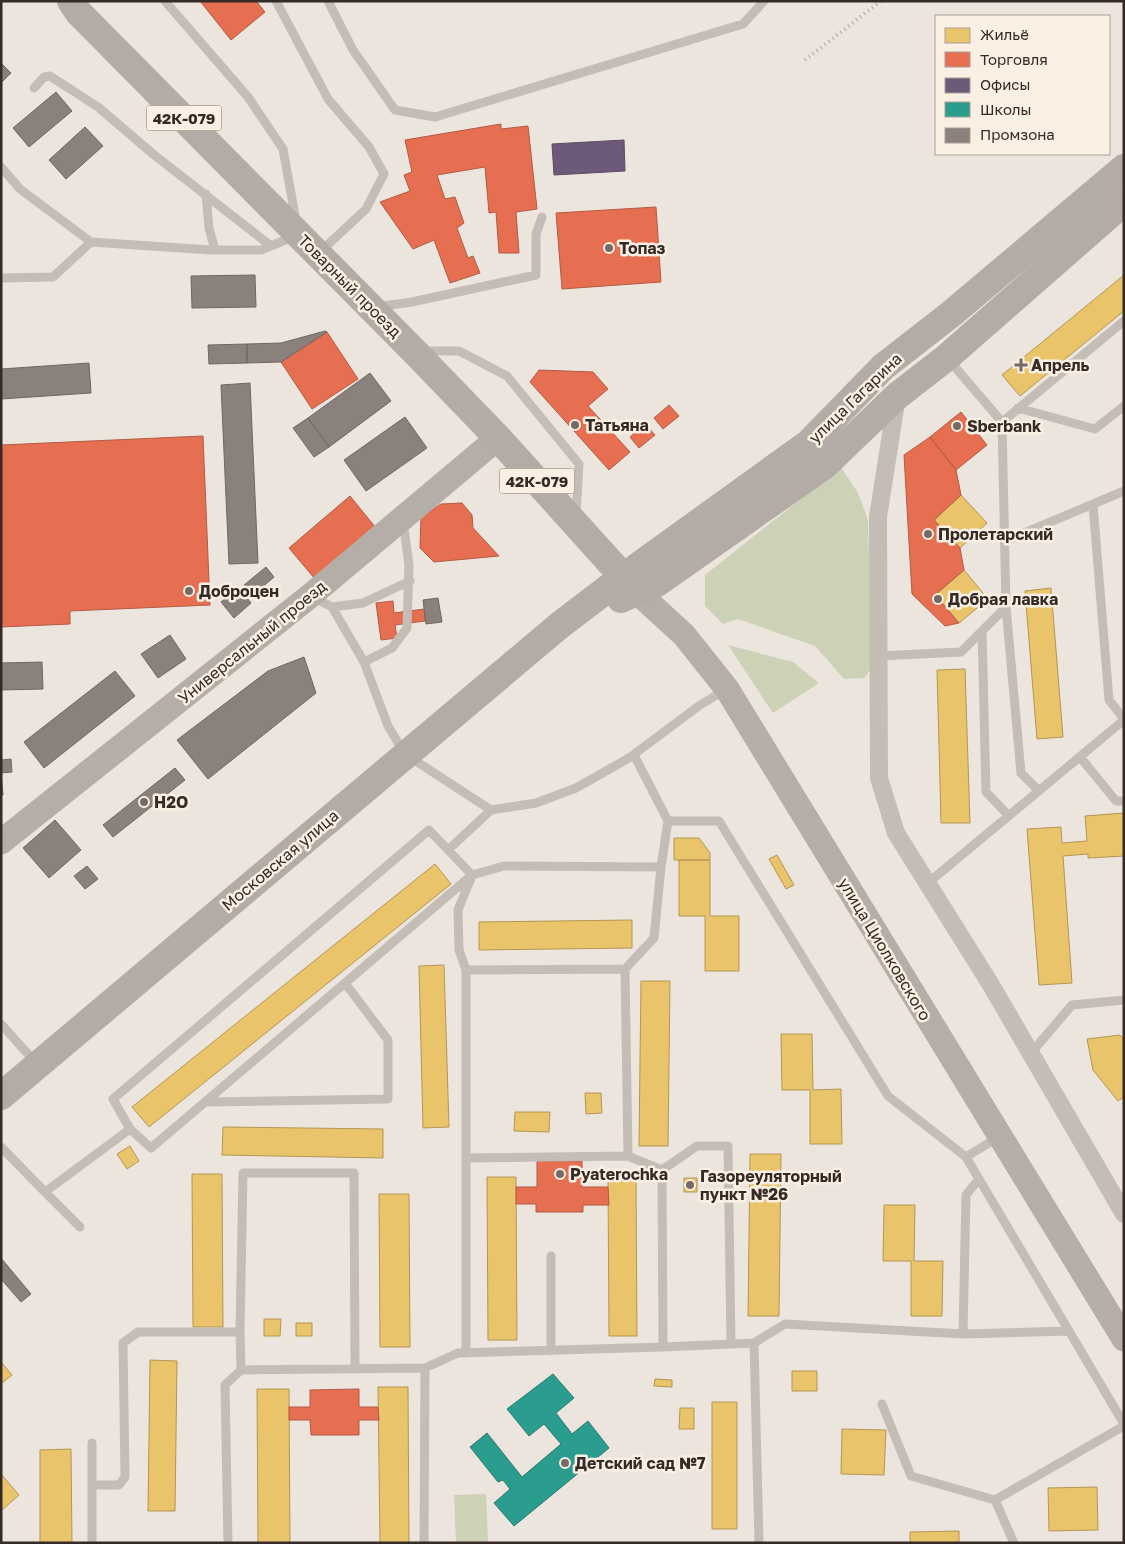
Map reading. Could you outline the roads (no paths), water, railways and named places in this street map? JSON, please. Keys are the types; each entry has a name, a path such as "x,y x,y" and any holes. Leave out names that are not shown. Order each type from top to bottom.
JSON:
{"main road":[{"name":"Товарный проезд","path":"71,1 79,13 372,308 498,438 630,584"},
{"name":"улица Гагарина","path":"630,584 809,443 883,367 951,314 1124,168"},
{"name":"улица Гагарина","path":"630,584 657,583 824,465 897,396 946,358 1124,202"},
{"name":"Универсальный проезд","path":"1,842 310,596 498,438"},
{"name":"Московская улица","path":"1,1096 39,1066 405,754 560,625 630,584"},
{"name":"улица Циолковского","path":"630,584 684,635 727,689 1124,1339"}],"street":[{"path":"897,396 878,517 879,778 896,833 991,985 1124,1214"}],"lane":[{"path":"1,167 20,189 91,242 215,250 261,250 299,234 283,149 248,97 165,1"},
{"path":"276,1 328,99 369,147 384,174 366,209 318,254"},
{"path":"328,1 352,50 395,110 435,117 743,24 764,1"},
{"path":"34,88 44,77 50,76 98,107 153,154 271,246"},
{"path":"206,194 209,228 215,250"},
{"path":"372,308 412,302 536,275 536,234 542,217"},
{"path":"1,278 53,277 91,242"},
{"path":"1002,422 1124,321"},
{"path":"414,351 459,351 507,376 579,464 576,525"},
{"path":"946,358 953,363 1002,422 1006,607 1021,774 1038,791"},
{"path":"1018,408 1095,430 1124,406"},
{"path":"1005,541 1124,491"},
{"path":"928,883 1124,720 1109,700 1093,504"},
{"path":"364,662 392,648 407,628 410,581 402,519"},
{"path":"332,607 363,603 410,581"},
{"path":"310,596 332,607 364,662 388,726 405,754 491,810"},
{"path":"879,656 961,652 1006,607"},
{"path":"982,631 986,792 1009,816"},
{"path":"448,850 491,810 536,804 576,788 634,755 700,705 727,689"},
{"path":"628,1156 625,969 654,938 668,821 634,755"},
{"path":"1080,757 1116,801 1124,801"},
{"path":"668,821 719,821 888,1096 966,1157 1124,1425 995,1500 911,1476 882,1404"},
{"path":"472,875 429,830 113,1099 130,1129 151,1148 472,875 504,866 661,867"},
{"path":"466,1353 466,970 459,950 458,910 472,875"},
{"path":"466,970 625,969"},
{"path":"205,1102 388,1099 388,1040 345,983"},
{"path":"1031,1053 1072,1005 1124,1000"},
{"path":"1,1024 39,1066"},
{"path":"45,1192 130,1129"},
{"path":"966,1157 1000,1136"},
{"path":"662,1170 697,1146 728,1146 731,1344"},
{"path":"1,1147 80,1227"},
{"path":"466,1158 628,1156 662,1170"},
{"path":"662,1170 663,1348"},
{"path":"241,1370 243,1173 354,1173 355,1369"},
{"path":"962,1334 966,1195 979,1179"},
{"path":"551,1256 551,1350"},
{"path":"228,1543 225,1385 241,1370 425,1368 458,1353 663,1348 754,1343 785,1324 962,1334 1069,1331"},
{"path":"92,1485 118,1485 125,1477 123,1343 138,1332 240,1332"},
{"path":"754,1343 759,1543"},
{"path":"424,1543 425,1368"},
{"path":"92,1443 92,1543"},
{"path":"995,1500 1014,1543"}],"railway":[{"path":"805,60 881,1"}],"place":[{"name":"Топаз","path":"609,248"},
{"name":"Апрель","path":"1021,365"},
{"name":"Татьяна","path":"575,425"},
{"name":"Sberbank","path":"957,426"},
{"name":"Пролетарский","path":"928,534"},
{"name":"Доброцен","path":"189,591"},
{"name":"Добрая лавка","path":"938,599"},
{"name":"Н2О","path":"144,802"},
{"name":"Pyaterochka","path":"560,1174"},
{"name":"Газореуляторный пункт №26","path":"690,1185"},
{"name":"Детский сад №7","path":"565,1463"}]}
